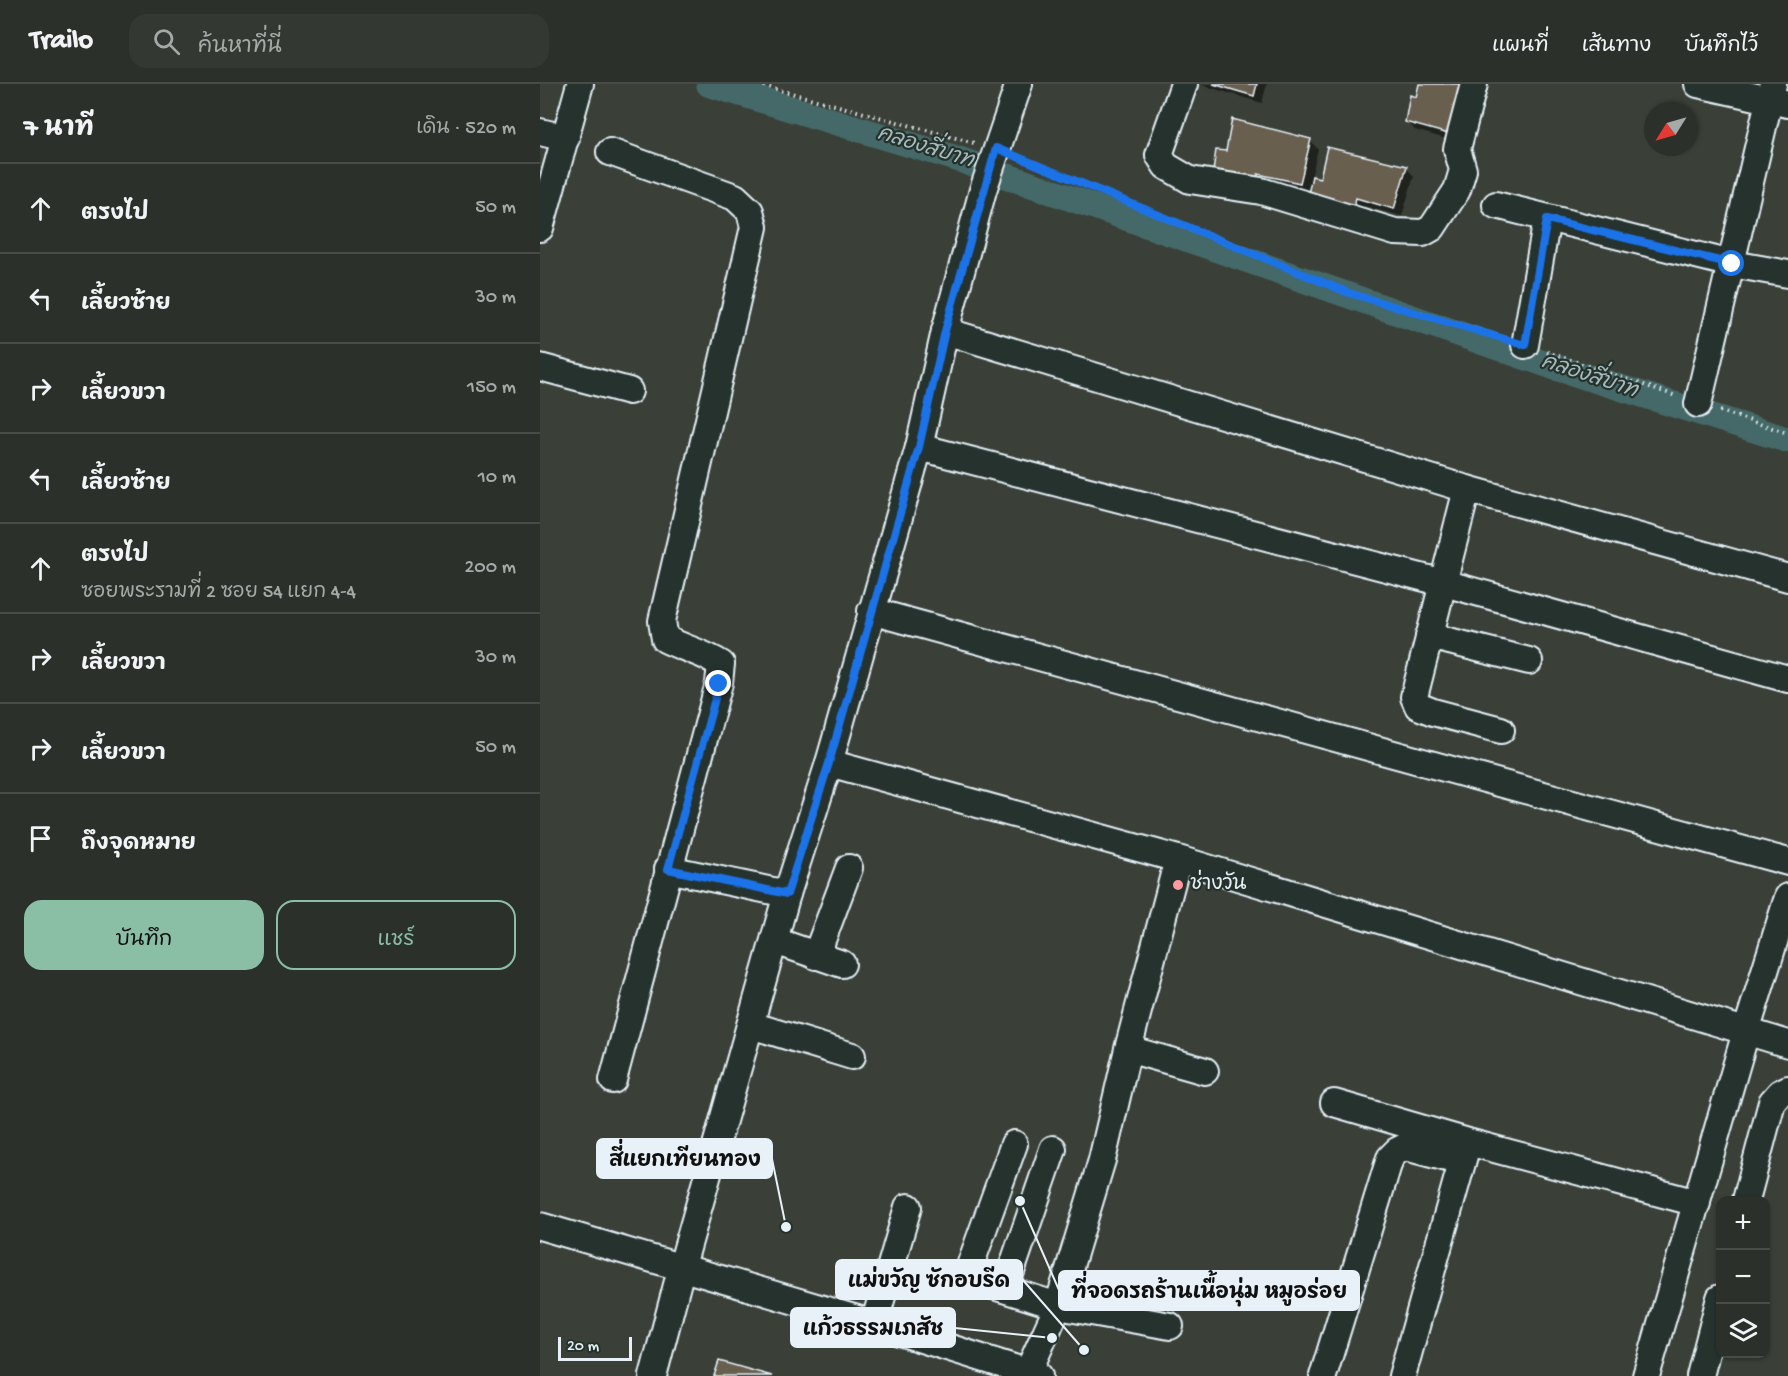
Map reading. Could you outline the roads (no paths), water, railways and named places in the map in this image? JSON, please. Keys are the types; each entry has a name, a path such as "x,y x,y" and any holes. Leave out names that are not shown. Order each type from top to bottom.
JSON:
{"street":[{"path":"540,228 580,84"},
{"path":"653,1376 787,894 829,763 919,447 945,331 983,190 1019,84"},
{"path":"1184,84 1159,155 1166,166 1190,180 1261,191 1395,232 1409,234 1423,233 1432,228 1457,190 1463,170 1457,149 1474,84"},
{"path":"1698,84 1776,96 1698,404"},
{"path":"540,132 566,138"},
{"path":"610,152 735,197 750,211 754,226 662,621 665,639 710,657 721,664 719,684 613,1080"},
{"path":"1496,205 1732,264 1788,274"},
{"path":"1525,345 1547,219"},
{"path":"945,331 1467,489 1788,578"},
{"path":"540,367 629,392"},
{"path":"919,447 1444,583 1788,679"},
{"path":"1467,489 1414,697 1418,705 1433,712 1501,730"},
{"path":"871,611 1788,862"},
{"path":"1429,636 1529,661"},
{"path":"829,763 1178,859 1788,1044"},
{"path":"540,1226 682,1266 1033,1374 1058,1306 1102,1160 1128,1049 1178,859"},
{"path":"816,956 849,868"},
{"path":"668,869 787,894"},
{"path":"1646,1376 1746,1032 1788,897"},
{"path":"775,941 842,964"},
{"path":"751,1025 852,1056"},
{"path":"1128,1049 1205,1071"},
{"path":"1747,1196 1772,1102 1780,1093 1788,1089"},
{"path":"1335,1103 1465,1152"},
{"path":"1014,1144 970,1270 981,1282 1058,1306 1170,1326"},
{"path":"1323,1376 1390,1158 1397,1150 1405,1147 1465,1152 1697,1203"},
{"path":"1005,1289 1053,1149"},
{"path":"1402,1376 1465,1152"},
{"path":"874,1324 908,1207"},
{"path":"1701,1376 1719,1304"}],"waterway":[{"name":"คลองสี่บาท","path":"709,84 955,158 1554,367 1788,440"}],"place":[{"name":"ช่างวัน","path":"1178,885"},
{"name":"ที่จอดรถร้านเนื้อนุ่ม หมูอร่อย","path":"1020,1201"},
{"name":"สี่แยกเทียนทอง","path":"786,1227"},
{"name":"แก้วธรรมเภสัช","path":"1052,1338"},
{"name":"แม่ขวัญ ซักอบรีด","path":"1084,1350"}]}
